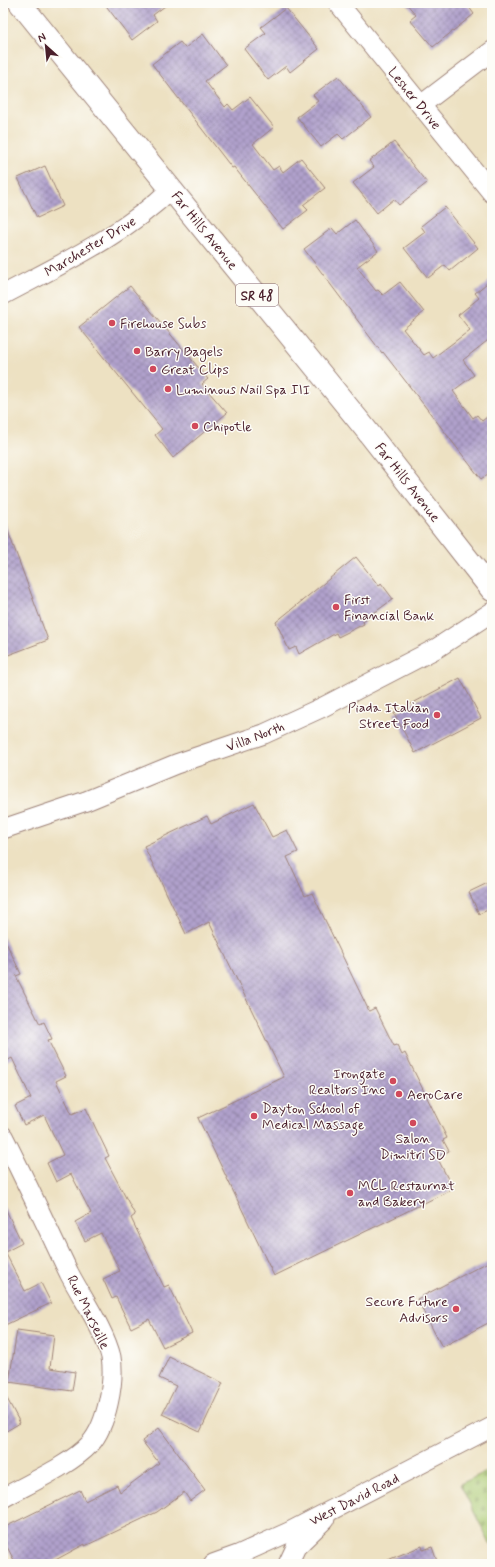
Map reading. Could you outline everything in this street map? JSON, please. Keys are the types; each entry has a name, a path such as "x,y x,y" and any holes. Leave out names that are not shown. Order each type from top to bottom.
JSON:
{"main road":[{"name":"Far Hills Avenue","path":"20,3 364,427 492,590"}],"street":[{"name":"Lesher Drive","path":"338,3 492,193"},
{"path":"421,105 492,51"},
{"name":"Marchester Drive","path":"3,295 54,268 127,225 158,202 171,189"},
{"name":"Villa North","path":"3,828 86,801 176,764 264,734 322,707 437,648 492,612"},
{"name":"Rue Marseille","path":"3,1136 36,1200 69,1272 105,1340 111,1357 112,1374 110,1397 102,1421 91,1443 70,1460 3,1498"},
{"name":"West David Road","path":"213,1564 240,1559 340,1505 492,1427"},
{"path":"288,1564 296,1548 340,1505"}],"green space":[{"path":"492,1469 492,1548 460,1484"}],"building":[{"path":"104,3 169,3 153,15 157,21 132,40"},
{"path":"406,3 466,3 474,14 433,47 410,20 416,15"},
{"path":"286,8 319,49 290,72 286,66 268,80 244,49 266,33 261,27"},
{"path":"203,34 226,65 205,81 225,107 228,104 233,110 250,97 274,127 253,144 273,170 279,166 283,172 301,158 325,188 303,205 308,210 283,229 234,167 232,168 152,64 180,42 185,48"},
{"path":"338,76 371,117 343,139 338,134 321,147 297,117 318,101 313,95"},
{"path":"394,142 427,183 399,205 394,199 377,213 353,183 374,167 369,161"},
{"path":"45,166 63,206 37,218 18,178"},
{"path":"445,207 478,248 450,271 445,265 428,278 404,248 425,232 421,226"},
{"path":"355,220 378,251 357,267 376,291 378,290 383,295 400,282 424,312 403,329 424,355 429,352 433,358 470,330 458,315 479,298 475,293 492,279 492,337 463,360 474,375 453,391 473,418 477,415 482,421 492,413 492,471 481,479 383,352 382,353 304,249 332,228 337,234"},
{"path":"130,286 208,379 202,384 227,413 173,458 155,435 162,429 79,327"},
{"path":"3,523 5,523 48,640 3,657"},
{"path":"356,557 379,586 381,583 393,599 363,621 364,624 338,637 336,633 299,654 296,647 289,650 276,622"},
{"name":"Piada Italian Street Food","path":"460,678 481,718 415,753 394,713"},
{"path":"254,803 272,837 287,830 298,852 287,857 305,896 312,893 369,1011 375,1008 394,1046 397,1045 402,1055 405,1053 447,1138 443,1140 449,1151 437,1157 453,1189 274,1276 198,1118 284,1077 209,922 186,934 144,846 207,816 211,824"},
{"path":"492,881 492,908 479,914 469,892"},
{"path":"3,936 21,974 16,976 40,1024 44,1022 52,1039 48,1040 66,1076 56,1081 72,1114 86,1108 109,1156 105,1158 135,1215 131,1218 164,1287 169,1285 192,1333 163,1347 149,1319 131,1328 116,1297 112,1299 103,1279 120,1271 101,1233 85,1241 75,1222 91,1213 71,1174 56,1182 47,1163 63,1155 44,1115 24,1125 15,1106 31,1098 12,1058 3,1063"},
{"path":"3,1204 22,1243 5,1252 25,1291 41,1283 51,1303 3,1326"},
{"path":"492,1260 492,1321 442,1347 417,1299"},
{"path":"17,1330 54,1335 50,1368 75,1372 72,1391 9,1382"},
{"path":"169,1357 223,1383 200,1432 162,1414 176,1386 159,1378"},
{"path":"3,1391 20,1423 3,1433"},
{"path":"159,1428 205,1490 190,1501 184,1492 157,1512 85,1546 85,1544 48,1564 16,1564 3,1539 3,1528 80,1490 85,1501 117,1485 120,1492 159,1463 142,1441"},
{"path":"422,1546 423,1550 432,1547 438,1564 378,1564"}],"place":[{"name":"Firehouse Subs","path":"112,323"},
{"name":"Barry Bagels","path":"137,351"},
{"name":"Great Clips","path":"153,369"},
{"name":"Luminous Nail Spa III","path":"168,389"},
{"name":"Chipotle","path":"195,426"},
{"name":"First Financial Bank","path":"336,607"},
{"name":"Piada Italian Street Food","path":"437,715"},
{"name":"Irongate Realtors Inc","path":"393,1081"},
{"name":"AeroCare","path":"399,1094"},
{"name":"Dayton School of Medical Massage","path":"254,1116"},
{"name":"Salon Dimitri SD","path":"413,1123"},
{"name":"MCL Restaurnat and Bakery","path":"350,1193"},
{"name":"Secure Future Advisors","path":"456,1309"}]}
